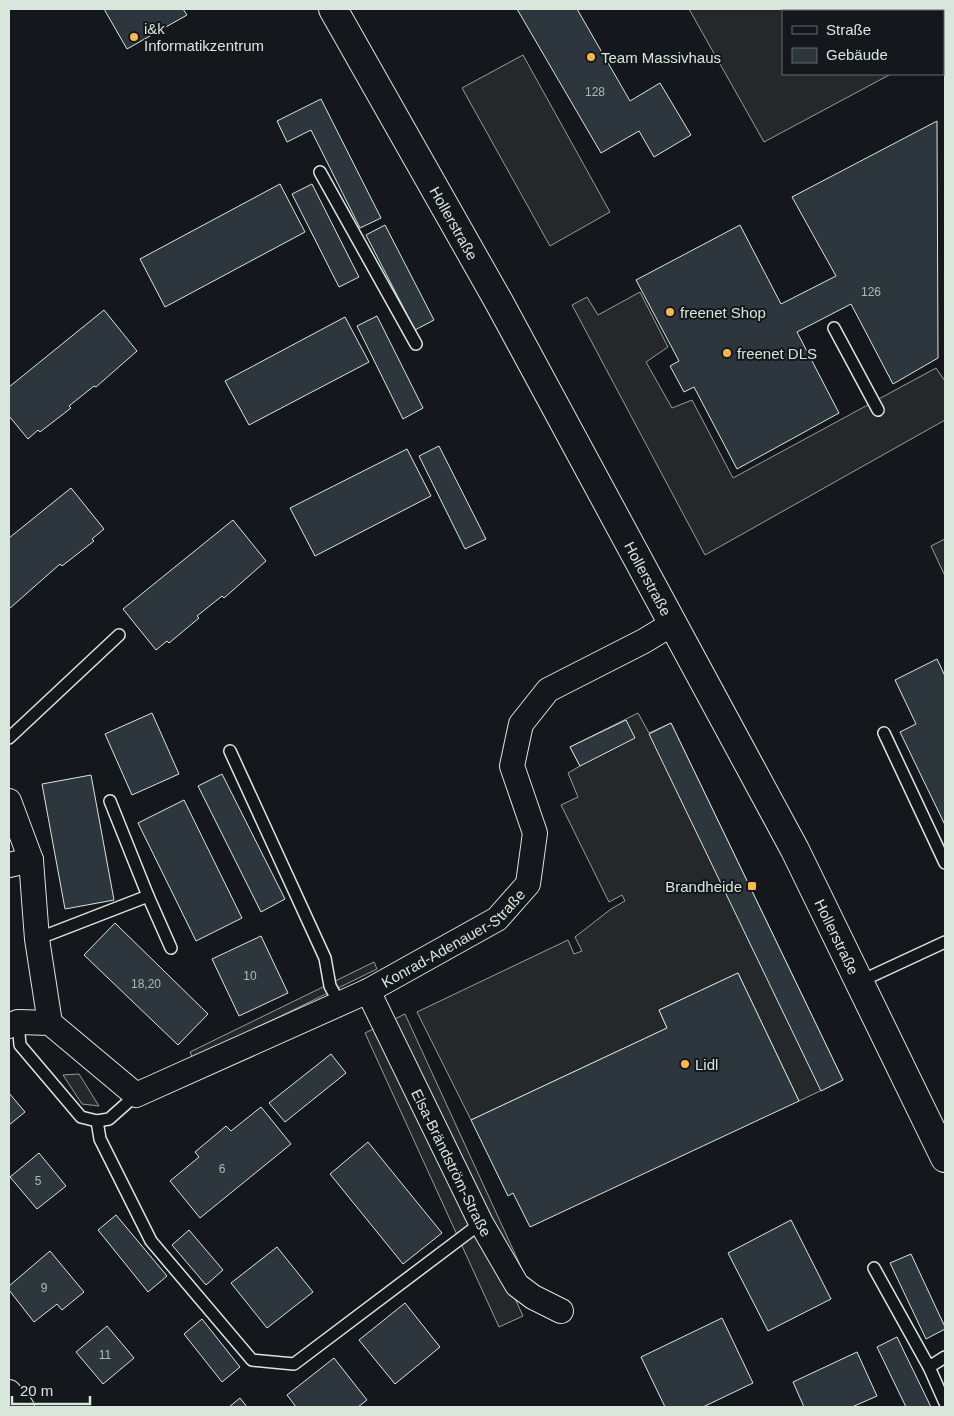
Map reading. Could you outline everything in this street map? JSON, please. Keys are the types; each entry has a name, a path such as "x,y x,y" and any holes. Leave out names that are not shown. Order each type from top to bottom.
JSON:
{"main road":[{"name":"Hollerstraße","path":"333,9 499,302 795,850 861,981 945,1158"}],"street":[{"name":"Konrad-Adenauer-Straße","path":"136,1095 368,991 498,919 528,884 535,833 512,766 521,724 548,690 644,641 672,624"},
{"path":"9,801 20,863 37,938 50,1023 136,1095"},
{"name":"Elsa-Brändström-Straße","path":"368,991 482,1223 517,1285 533,1297 561,1311"},
{"path":"13,1024 50,1023"},
{"path":"9,1392 22,1407"}],"lane":[{"path":"320,172 416,344"},
{"path":"834,328 878,410"},
{"path":"9,738 119,635"},
{"path":"884,733 945,863"},
{"path":"230,751 325,958 330,986 340,1004"},
{"path":"110,801 148,896 172,948"},
{"path":"37,938 148,896"},
{"path":"861,981 945,942"},
{"path":"13,1024 20,1045 81,1117 97,1121 100,1138 151,1241 252,1360 294,1364 482,1223"},
{"name":"Konrad-Adenauer-Straße","path":"97,1121 109,1119 136,1095"},
{"path":"874,1268 929,1367 945,1404"},
{"path":"929,1367 945,1357"}],"shaded area":[{"path":"689,9 945,9 944,45 944,10 782,10 782,75 889,75 764,142"},
{"path":"523,55 610,212 550,246 462,88"},
{"path":"640,292 668,347 646,362 672,408 692,400 733,478 936,368 945,381 945,420 705,555 572,305 587,297 598,315"},
{"path":"945,539 945,576 931,546"},
{"path":"638,713 649,733 671,723 843,1080 799,1101 738,973 659,1010 667,1028 471,1120 417,1012 568,940 574,954 582,951 575,937 611,909 625,901 622,895 609,902 561,805 578,797 568,773 580,766 570,747"},
{"path":"374,962 377,969 193,1059 190,1052"},
{"path":"405,1014 522,1269 505,1277 523,1316 499,1327 365,1033"},
{"path":"79,1074 99,1106 82,1104 63,1075"}],"building":[{"name":"i&k Informatikzentrum","path":"104,9 183,9 187,15 127,49"},
{"path":"517,9 577,9 630,101 660,83 691,135 654,157 639,131 601,153"},
{"path":"321,99 381,218 360,228 311,130 287,142 277,121"},
{"path":"937,121 938,358 893,384 851,304 797,332 839,413 737,469 694,387 684,392 670,366 679,361 636,280 740,225 781,304 836,276 792,197"},
{"path":"280,184 305,232 165,307 140,259"},
{"path":"312,184 359,277 339,287 292,194"},
{"path":"385,225 434,320 415,330 366,235"},
{"path":"104,310 137,351 96,387 94,386 69,406 71,408 28,439 9,416 9,387"},
{"path":"377,316 423,408 403,419 357,326"},
{"path":"345,317 369,362 249,425 225,381"},
{"path":"439,446 486,539 465,549 419,456"},
{"path":"407,449 431,496 315,556 290,508"},
{"path":"71,488 104,529 92,539 94,541 62,566 60,564 9,609 9,538"},
{"path":"233,520 266,561 224,598 222,596 197,616 199,618 169,643 167,641 156,650 123,609"},
{"path":"937,659 945,676 945,825 900,732 916,724 895,680"},
{"path":"152,713 179,774 132,795 105,734"},
{"path":"626,720 635,738 580,766 570,747"},
{"path":"671,723 843,1080 821,1091 649,734"},
{"path":"222,774 285,899 261,912 198,786"},
{"path":"91,775 114,900 65,909 42,784"},
{"path":"184,800 242,918 196,941 138,823"},
{"path":"115,923 208,1014 178,1045 84,955"},
{"path":"261,936 288,993 239,1016 212,959"},
{"name":"Lidl","path":"738,973 799,1101 530,1227 513,1193 508,1196 471,1120 667,1028 659,1010"},
{"path":"331,1054 346,1073 285,1122 269,1103"},
{"path":"9,1093 25,1112 9,1125"},
{"path":"261,1107 291,1144 200,1218 170,1181 199,1157 195,1152 226,1126 231,1131"},
{"path":"368,1142 442,1233 403,1264 330,1174"},
{"path":"39,1153 66,1186 37,1209 10,1177"},
{"path":"116,1215 167,1276 148,1292 98,1230"},
{"path":"791,1220 831,1299 768,1331 728,1253"},
{"path":"189,1230 223,1270 206,1285 172,1245"},
{"path":"277,1247 313,1292 267,1328 231,1283"},
{"path":"50,1251 84,1292 62,1310 57,1304 34,1322 9,1290 9,1286"},
{"path":"911,1254 945,1327 945,1329 926,1339 890,1263"},
{"path":"405,1303 440,1347 395,1384 359,1340"},
{"path":"722,1318 753,1383 703,1407 665,1407 641,1357"},
{"path":"202,1319 240,1367 222,1382 184,1334"},
{"path":"107,1326 134,1358 103,1384 76,1352"},
{"path":"897,1337 931,1407 906,1407 877,1347"},
{"path":"857,1352 877,1396 852,1407 804,1407 793,1382"},
{"path":"334,1358 367,1400 358,1407 296,1407 287,1395"},
{"path":"240,1398 247,1407 229,1407"}],"place":[{"name":"i&k Informatikzentrum","path":"134,37"},
{"name":"Team Massivhaus","path":"591,57"},
{"name":"freenet Shop","path":"670,312"},
{"name":"freenet DLS","path":"727,353"},
{"name":"Brandheide","path":"752,886"},
{"name":"Lidl","path":"685,1064"}]}
